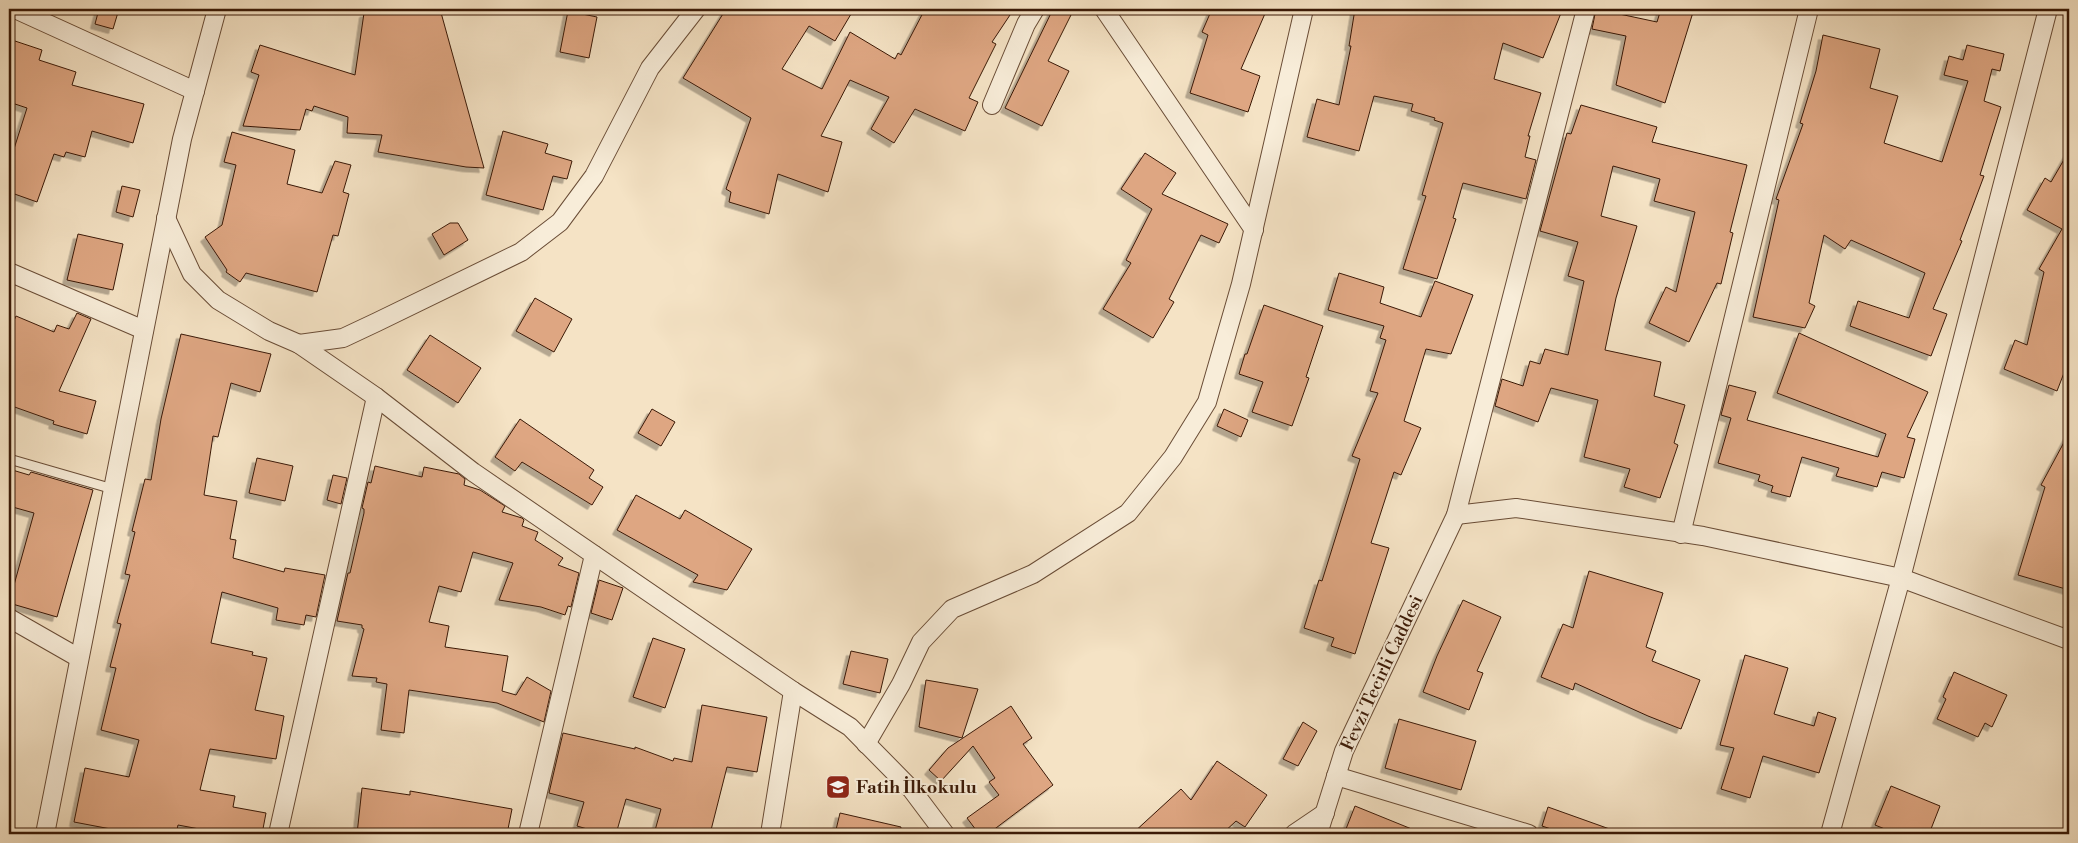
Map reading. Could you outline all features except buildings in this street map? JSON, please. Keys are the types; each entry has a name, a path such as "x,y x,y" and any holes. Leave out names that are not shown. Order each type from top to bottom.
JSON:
{"street":[{"path":"15,9 195,91"},
{"path":"45,834 182,139 217,9"},
{"path":"299,344 343,338 521,252 560,222 594,176 650,68 688,16 696,9"},
{"path":"992,105 1026,24 1035,9"},
{"path":"1104,9 1254,230"},
{"path":"866,744 901,684 921,642 952,609 1033,574 1128,513 1172,457 1206,402 1241,284 1304,9"},
{"name":"Fevzi Tecirli Caddesi","path":"1318,834 1344,751 1456,515 1586,9"},
{"path":"1681,534 1809,9"},
{"path":"1830,834 1901,578 2048,9"},
{"path":"166,218 192,274 218,300 268,331 299,344 376,397 474,472 793,691 850,727 912,790 945,834"},
{"path":"9,272 144,330"},
{"path":"278,834 376,397"},
{"path":"1456,515 1516,508 1703,536 1901,578 2069,640"},
{"path":"528,834 594,555"},
{"path":"9,618 79,658"},
{"path":"770,834 793,691"},
{"path":"1336,776 1529,834"},
{"path":"1294,834 1325,813"}],"lane":[{"path":"9,459 113,489"}],"place":[{"name":"Fatih İlkokulu","path":"838,787"}]}
